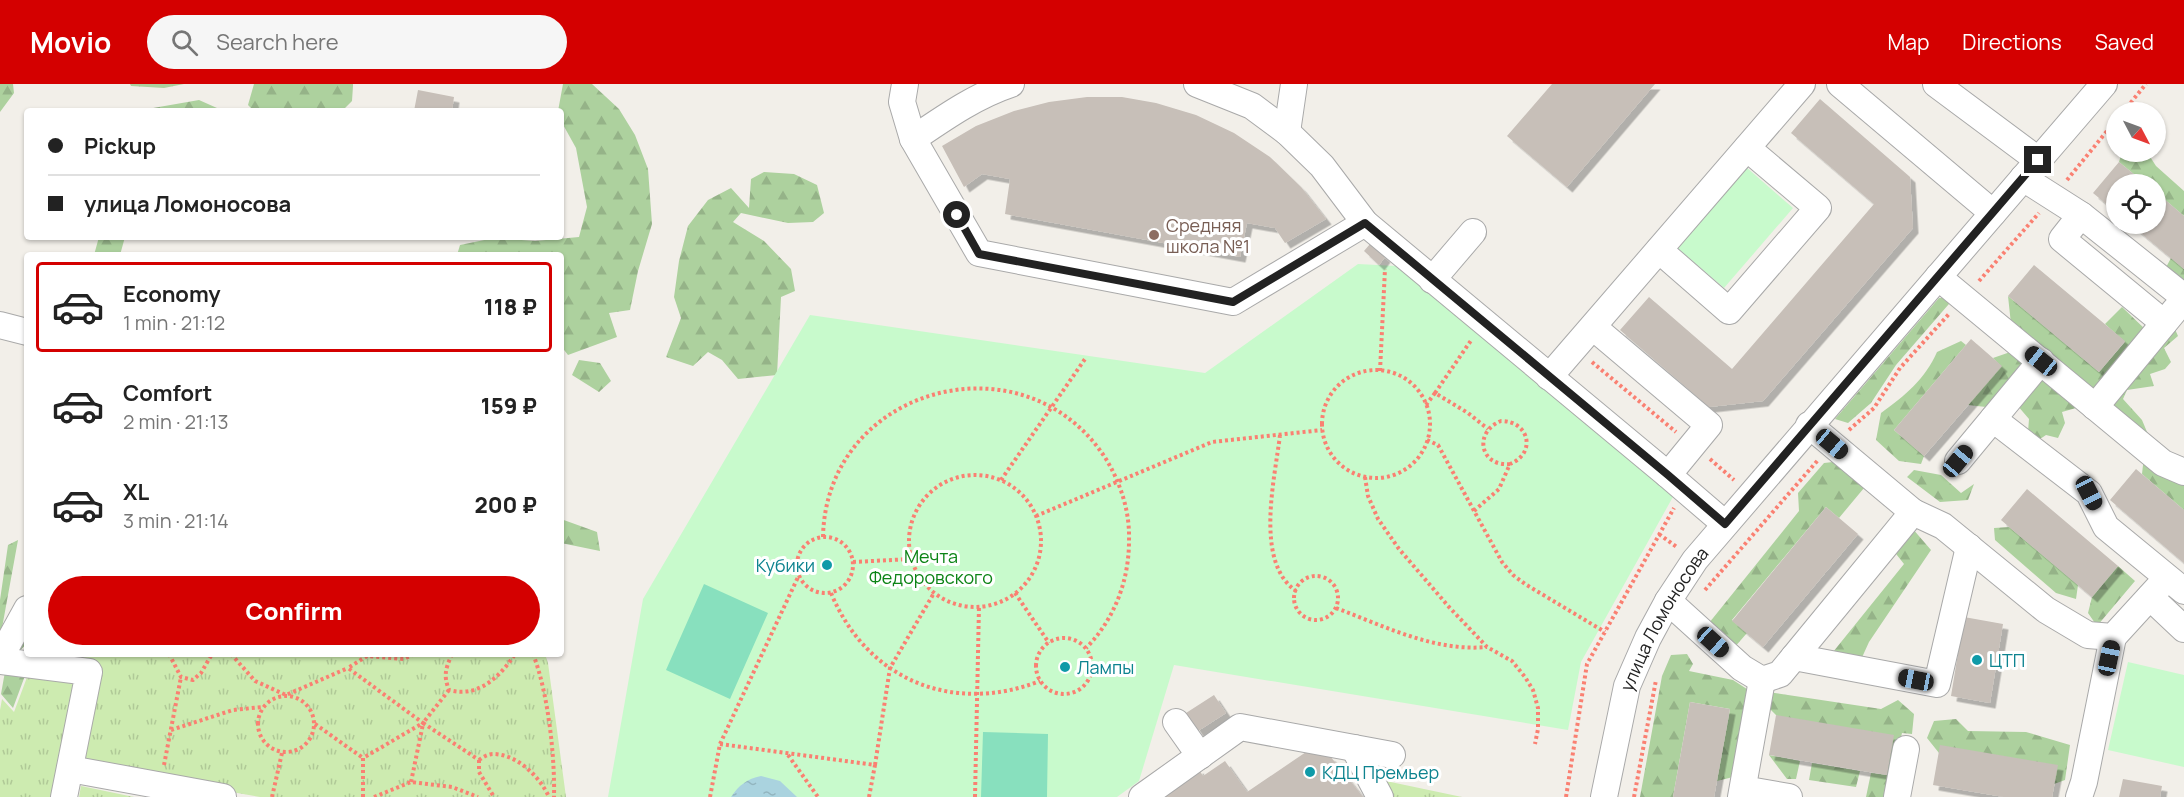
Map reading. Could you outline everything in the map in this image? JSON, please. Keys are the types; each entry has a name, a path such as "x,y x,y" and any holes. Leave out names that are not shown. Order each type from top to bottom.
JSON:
{"street":[{"path":"905,84 902,102 913,139 979,254 1233,302 1365,223"},
{"path":"913,139 951,112 995,89 1011,84"},
{"path":"1197,84 1252,106 1287,132 1322,166 1365,223 1725,524"},
{"path":"1287,132 1294,84"},
{"path":"1549,377 1802,84"},
{"path":"1840,84 1992,213"},
{"path":"1936,84 2081,215 2184,298 2096,407"},
{"name":"улица Ломоносова","path":"1604,797 1627,686 1648,638 1668,601 1695,560 2104,84"},
{"path":"1659,250 1729,311 1818,208 1747,148"},
{"path":"2081,215 2062,238 2164,323"},
{"path":"1432,280 1473,232"},
{"path":"1938,276 2163,463 2184,472"},
{"path":"0,326 24,331"},
{"path":"1593,327 1709,425 1677,483"},
{"path":"1958,461 2041,361"},
{"path":"1993,419 2089,493 2106,527 2176,585 2150,597 2114,638 2079,797"},
{"path":"1809,425 1913,512 1943,526 2046,610 2088,634 2114,638"},
{"path":"1668,601 1742,668 1762,680 1780,674 1913,512"},
{"path":"1794,657 1937,684 1969,547"},
{"path":"2150,597 2184,629"},
{"path":"24,615 0,660 89,672 64,797"},
{"path":"1762,680 1742,793 1789,797"},
{"path":"1176,722 1200,756"},
{"path":"1142,797 1240,727 1392,755"},
{"path":"1354,748 1380,797"},
{"path":"1897,797 1906,749"},
{"path":"70,769 223,797"}],"path":[{"path":"2131,102 2146,84"},
{"path":"1380,371 1385,266"},
{"path":"1426,405 1484,323"},
{"path":"1002,480 1085,359"},
{"path":"1372,370 1402,376 1414,386 1426,405 1430,428 1419,456 1408,467 1387,477 1365,477 1350,472 1337,463 1328,450 1322,430 1325,405 1332,392 1343,381 1357,373 1372,370"},
{"path":"823,537 827,503 845,461 858,442 893,412 935,393 957,389 1003,390 1026,396 1052,408 1084,432 1099,449 1118,482 1127,511 1130,534 1125,580 1107,622 1086,648"},
{"path":"1435,393 1468,413 1488,429"},
{"path":"1501,421 1515,423 1522,428 1527,442 1526,449 1517,461 1510,464 1497,463 1486,454 1483,440 1488,429 1501,421"},
{"path":"1036,516 1212,442 1322,430"},
{"path":"1280,435 1272,500 1272,552 1279,573 1296,591"},
{"path":"1427,440 1438,445 1502,562 1513,575 1605,632"},
{"path":"1474,511 1499,489 1510,464"},
{"path":"978,474 1002,480 1016,488 1031,504 1039,523 1042,543 1038,564 1027,582 1015,593 993,605 973,607 952,603 934,593 920,578 911,559 909,538 913,518 923,500 938,485 957,477 978,474"},
{"path":"1365,477 1368,496 1378,519 1399,549 1449,607 1487,646 1512,661 1533,690 1538,708 1536,744"},
{"path":"1566,797 1587,664 1679,499 1677,483"},
{"path":"823,537 841,542 848,548 853,562 852,575 847,583 831,593 814,591 806,586 799,575 797,560 800,551 814,539 823,537"},
{"path":"853,562 911,559"},
{"path":"710,797 720,744 799,575"},
{"path":"1310,577 1324,578 1335,587 1338,594 1336,608 1326,618 1319,620 1305,617 1296,606 1296,591 1304,580 1310,577"},
{"path":"831,593 853,634 868,651 906,678 926,687 949,693 977,695 1017,690 1040,681"},
{"path":"869,797 890,668 934,593"},
{"path":"1015,593 1049,643"},
{"path":"975,797 979,606"},
{"path":"1336,608 1446,647 1468,649 1487,646"},
{"path":"1063,638 1072,639 1086,648 1093,666 1086,684 1080,690 1071,694 1053,692 1040,681 1036,671 1036,661 1040,652 1049,643 1063,638"},
{"path":"159,785 181,678 170,657"},
{"path":"181,678 193,680 201,673 210,657"},
{"path":"234,657 255,681 303,701 309,707 314,724 313,734 308,742 301,749 292,752 282,753 272,750 259,735 257,726 263,707"},
{"path":"170,730 233,710 263,707 277,697 348,668 365,657"},
{"path":"379,657 404,659 408,657"},
{"path":"449,690 445,679 445,669 451,657"},
{"path":"449,690 459,693 481,688 503,673 513,657"},
{"path":"534,657 539,668 547,717 554,776 554,797"},
{"path":"348,668 423,723 479,760"},
{"path":"363,758 423,723 449,690"},
{"path":"411,782 423,723"},
{"path":"314,724 363,758"},
{"path":"720,744 874,765"},
{"path":"272,797 282,753"},
{"path":"479,760 491,754 506,757 524,766 542,783 549,797"},
{"path":"788,754 818,797"},
{"path":"363,758 363,797"},
{"path":"479,760 478,772 494,797"},
{"path":"374,797 411,782 452,787 478,797"}],"green space":[{"path":"0,84 13,84 14,93 0,112"},
{"path":"130,84 184,84 164,88 131,86"},
{"path":"254,84 353,84 352,101 345,108 251,108 248,105"},
{"path":"563,84 592,84 619,109 635,135 648,169 652,224 638,271 630,310 609,313 617,337 568,355 564,350 564,252 458,252 460,245 484,240 535,241 579,237 587,207 576,148 564,126 564,108 559,108"},
{"path":"199,100 217,108 153,108"},
{"path":"2119,162 2153,162 2165,174 2134,174"},
{"path":"1746,167 1793,208 1724,288 1676,247"},
{"path":"764,172 794,174 817,185 824,213 813,222 788,223 741,213 733,222 764,241 791,269 795,291 781,297 777,375 738,379 722,360 708,352 693,366 666,357 681,318 674,297 679,261 688,226 708,200 731,188 749,208 751,179"},
{"path":"2166,175 2184,191 2184,216 2166,201"},
{"path":"98,240 124,240 121,252 95,252"},
{"path":"2171,258 2184,269 2184,285 2163,273"},
{"name":"Мечта Федоровского","path":"1358,264 1396,266 1674,495 1581,662 1568,730 1174,665 1139,781 1117,797 608,797 643,599 810,315 1205,373"},
{"path":"2008,296 2099,372 2125,342 2105,324 2122,307 2147,331 2104,383 2091,390 2011,324"},
{"path":"1955,297 1896,365 1871,403 1848,423 1835,419 1939,298"},
{"path":"2174,327 2178,336 2164,348 2171,362 2165,369 2150,374 2154,386 2127,390 2123,399 2142,420 2150,439 2112,408 2114,391"},
{"path":"1961,341 1966,345 1894,430 1924,456 1921,464 1899,461 1876,440 1881,413 1914,386 1927,371 1937,352"},
{"path":"2016,350 2028,362 2004,395 1986,407 1968,405 2001,366 1993,358"},
{"path":"579,360 600,363 611,381 599,392 572,375"},
{"path":"2042,373 2083,406 2062,412 2065,423 2058,438 2046,435 2037,441 2028,432 2029,419 2017,405"},
{"path":"2144,456 2184,481 2184,510 2142,474"},
{"path":"1842,461 1869,482 1839,518 1826,507 1732,620 1747,633 1733,649 1705,628 1799,511 1798,493 1824,463"},
{"path":"1914,470 1941,475 1961,493 1974,484 1968,500 1940,502 1907,477"},
{"path":"564,520 597,532 600,551 564,544"},
{"path":"2009,527 2078,585 2076,599 2056,593 1995,540 1994,528"},
{"path":"1912,528 1931,550 1869,642 1859,664 1829,657 1904,564 1893,550"},
{"path":"18,540 0,639 0,600 8,545"},
{"path":"2118,566 2135,581 2097,626 2088,613 2092,597"},
{"path":"704,584 768,613 730,699 666,670"},
{"path":"24,618 24,646 19,652 26,673 13,708 1,694 14,621"},
{"path":"1687,654 1693,664 1689,671 1733,680 1753,693 1737,776 1717,781 1730,709 1690,702 1673,797 1640,797 1662,676 1671,655"},
{"path":"38,657 546,657 566,797 260,797 76,765 92,671"},
{"path":"2128,662 2184,675 2184,767 2108,750"},
{"path":"29,672 84,680 61,797 0,797 2,699 14,712"},
{"path":"1768,692 1881,709 1898,700 1914,714 1912,734 1902,733 1887,797 1866,797 1871,773 1887,775 1776,715 1769,708"},
{"path":"1956,719 1968,731 2026,732 2070,745 2065,780 2054,784 1939,753 1927,738 1934,721"},
{"path":"983,732 1048,734 1047,797 981,797"},
{"path":"1769,755 1800,761 1796,779 1787,779"},
{"path":"1812,763 1860,771 1856,787 1809,780"},
{"path":"1386,781 1462,797 1394,797"},
{"path":"81,786 134,797 79,797"}],"water":[{"path":"761,776 780,781 797,797 731,797 744,783"}],"building":[{"path":"1552,84 1655,84 1567,187 1507,136"},
{"path":"418,90 454,97 452,108 415,108"},
{"name":"Средняя школа №1","path":"1087,97 1122,97 1156,103 1196,115 1234,133 1270,157 1301,187 1326,219 1285,243 1275,228 1247,223 1240,257 1005,214 1010,179 982,174 964,187 942,146 976,126 1014,111 1049,102"},
{"path":"1820,99 1910,177 1913,228 1763,401 1709,407 1620,330 1649,297 1732,369 1874,204 1791,133"},
{"path":"2119,162 2134,174 2109,174"},
{"path":"2106,178 2106,204 2093,193"},
{"path":"2166,201 2184,216 2184,269 2142,234 2166,234"},
{"path":"1370,244 1385,257 1379,265 1364,251"},
{"path":"2034,265 2125,341 2099,372 2008,296"},
{"path":"1971,339 2002,366 1924,456 1894,430"},
{"path":"2136,469 2184,510 2184,563 2110,500"},
{"path":"2027,489 2118,566 2092,597 2001,520"},
{"path":"1826,507 1858,534 1763,647 1732,621"},
{"name":"ЦТП","path":"1964,617 2003,624 1990,703 1951,696"},
{"path":"1214,695 1226,713 1198,731 1186,713"},
{"path":"1690,702 1730,709 1714,797 1673,797"},
{"path":"1776,715 1894,735 1887,775 1769,755"},
{"path":"1940,745 2058,765 2052,797 2004,797 1933,785"},
{"name":"КДЦ Премьер","path":"1309,750 1330,756 1363,797 1156,797 1198,768 1203,776 1225,761 1247,792"},
{"path":"2123,779 2162,786 2160,797 2119,797"}],"place":[{"name":"Средняя школа №1","path":"1154,235"},
{"name":"Кубики","path":"827,565"},
{"name":"ЦТП","path":"1977,660"},
{"name":"Лампы","path":"1065,667"},
{"name":"КДЦ Премьер","path":"1310,772"}],"route":[{"path":"957,215 979,254 1233,302 1365,223 1725,524 2038,160"}]}
